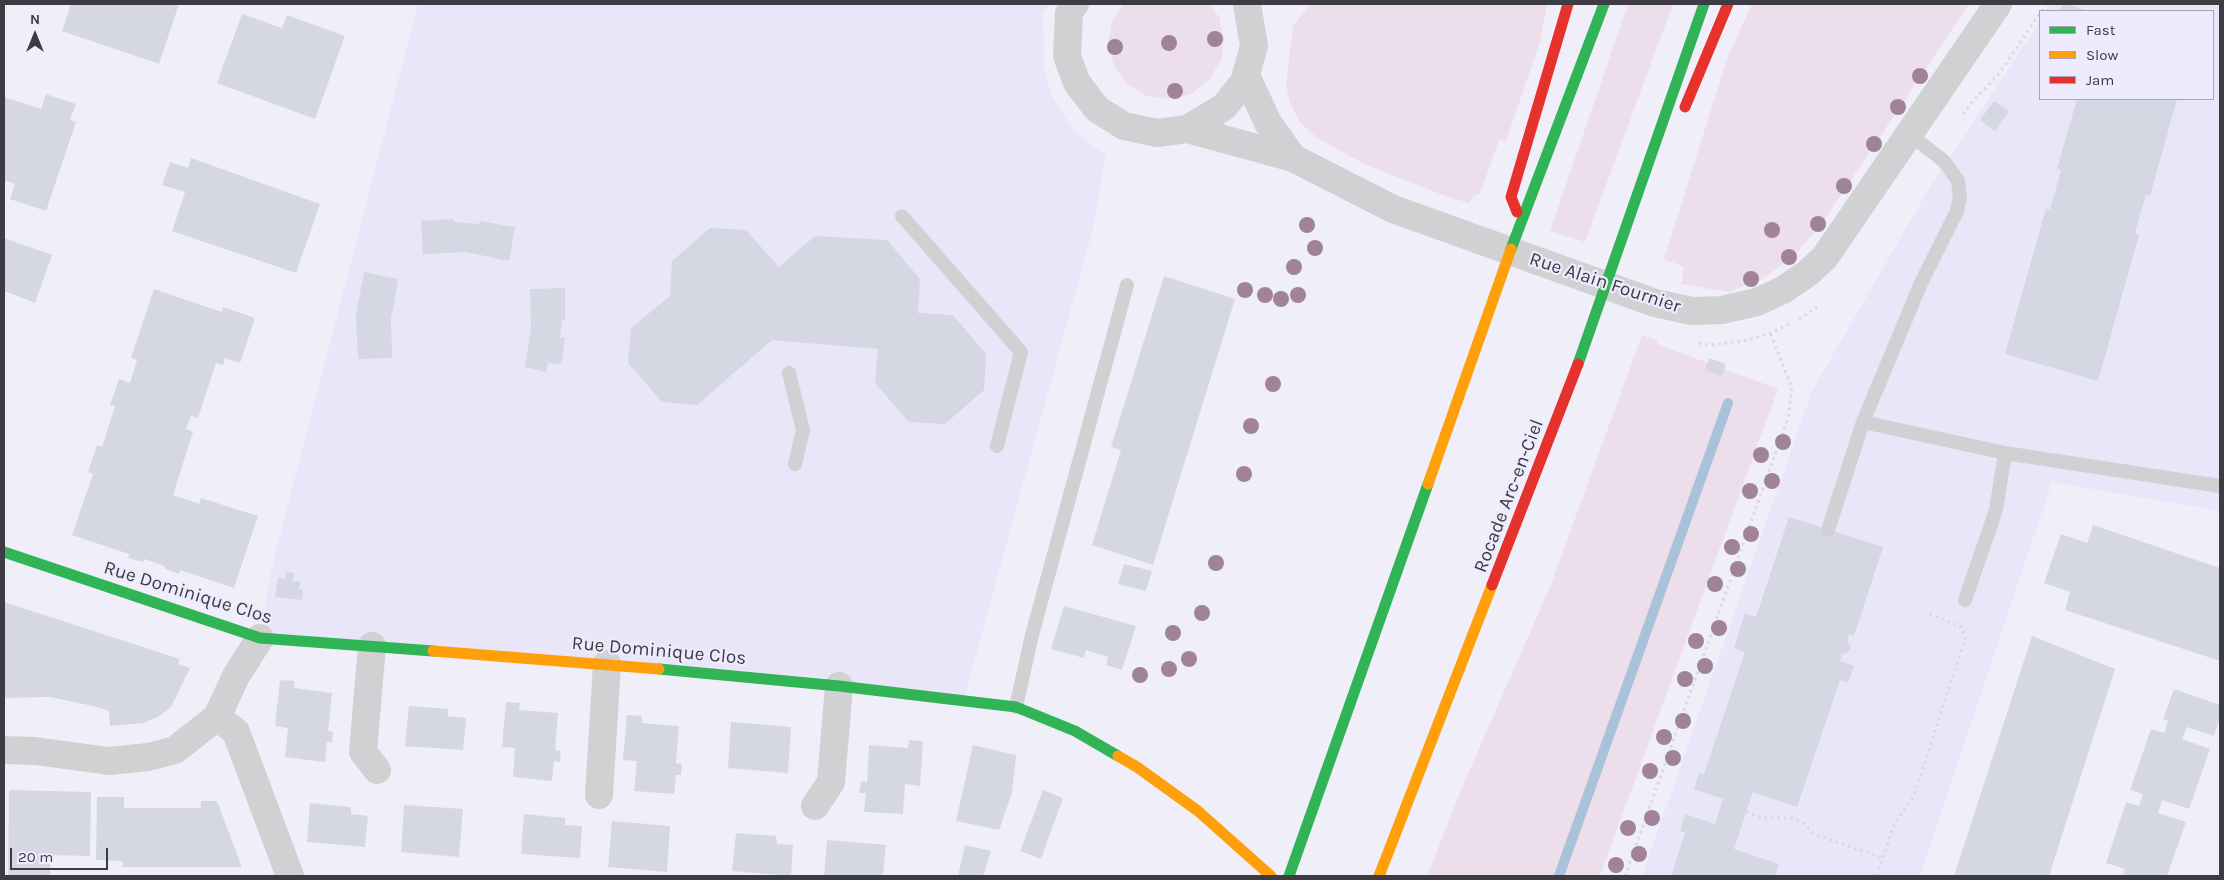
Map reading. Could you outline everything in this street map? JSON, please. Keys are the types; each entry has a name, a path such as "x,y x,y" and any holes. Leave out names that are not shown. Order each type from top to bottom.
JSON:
{"main road":[{"path":"1521,220 1511,197 1568,4"},
{"path":"1289,876 1521,220 1604,4"},
{"name":"Rocade Arc-en-Ciel","path":"1379,876 1594,322 1704,4"},
{"path":"1663,125 1688,105 1728,4"},
{"name":"Rue Dominique Clos","path":"4,552 260,638 607,664 838,686 1016,707 1075,731 1137,767 1198,811 1271,876"}],"street":[{"name":"Rue Alain Fournier","path":"1075,4 1070,13 1067,56 1077,83 1097,109 1124,126 1157,133 1187,129 1293,158 1393,209 1655,303 1692,311 1722,310 1757,302 1783,290 1808,272 1824,257 1998,4"},
{"name":"Rue Alain Fournier","path":"1187,129 1224,107 1244,82 1254,46 1247,4"},
{"name":"Rue Alain Fournier","path":"1246,75 1268,123 1293,158"},
{"path":"4,750 35,751 109,761 148,757 175,750 217,717 236,676 260,638"},
{"path":"372,646 362,752 378,770"},
{"path":"599,795 607,664"},
{"path":"814,806 831,782 838,686"},
{"path":"217,717 236,732 290,876"}],"lane":[{"path":"1828,530 1863,422 1921,283 1956,211 1960,196 1958,181 1944,161 1909,134"},
{"path":"902,216 1021,352 997,446"},
{"path":"1016,707 1032,635 1127,285"},
{"path":"789,373 803,430 795,464"},
{"path":"1863,422 2005,453 2220,486"},
{"path":"1965,600 1996,510 2005,453"}],"path":[{"path":"1625,876 1788,418 1792,388 1757,302"},
{"path":"1877,876 1894,825 1914,796 1965,639 1962,627 1927,613"},
{"path":"1746,812 1764,818 1791,818 1802,822 1816,835 1883,858"}],"shaded area":[{"path":"418,4 1051,4 1043,12 1044,71 1053,98 1074,131 1106,156 1092,232 964,699 260,638 273,562"},
{"path":"1123,4 1209,4 1219,17 1224,38 1221,60 1209,80 1191,94 1169,99 1147,96 1127,84 1114,66 1108,44 1112,21"},
{"path":"1311,4 1547,4 1540,42 1506,141 1499,140 1480,194 1474,195 1469,203 1368,166 1317,138 1299,121 1290,102 1286,85 1293,26"},
{"path":"1628,4 1673,4 1585,242 1550,231"},
{"path":"1752,4 1969,4 1822,223 1794,256 1762,279 1728,292 1681,284 1684,267 1664,259 1728,56"},
{"path":"2051,4 2220,4 2220,511 2052,482 1920,876 1642,876 1812,391 1931,185 2039,23 2039,100 2214,100 2214,10 2047,10"},
{"path":"1642,335 1658,340 1657,344 1778,389 1600,876 1427,876 1463,785 1550,587"}],"building":[{"path":"71,4 179,4 159,64 62,31"},
{"path":"2063,4 2067,4 2085,10 2060,10"},
{"path":"242,14 282,28 287,15 345,36 315,119 217,83"},
{"path":"46,94 76,104 70,120 76,122 46,211 10,199 15,184 4,180 4,97 41,109"},
{"path":"2077,100 2177,100 2150,196 2146,194 2135,233 2139,235 2098,381 2005,354 2046,208 2050,210 2061,170 2057,169"},
{"path":"1994,101 2009,111 1995,131 1980,120"},
{"path":"191,158 320,204 296,273 172,231 185,192 162,185 170,162 188,168"},
{"path":"454,219 454,222 480,224 480,221 515,227 509,261 466,252 423,254 421,221"},
{"path":"710,228 746,230 779,267 815,236 887,240 920,279 918,313 953,315 986,354 984,390 945,424 909,422 875,383 878,349 772,340 697,405 662,402 628,363 631,328 670,296 672,261"},
{"path":"4,238 52,255 35,303 4,291"},
{"path":"364,272 398,279 391,319 392,358 358,359 356,314"},
{"path":"1164,276 1235,299 1153,565 1092,545 1121,450 1111,447"},
{"path":"565,288 565,320 562,320 560,338 565,338 561,364 548,363 546,372 525,367 531,329 530,289"},
{"path":"154,289 222,312 223,307 255,318 240,363 225,358 223,365 216,363 198,418 191,416 186,429 193,432 173,495 199,504 201,498 258,516 234,588 180,570 179,574 165,569 165,566 144,559 143,562 128,558 129,554 72,535 93,474 88,472 97,445 102,447 115,406 110,405 119,379 130,383 137,360 131,358"},
{"path":"1709,358 1726,364 1722,376 1705,370"},
{"path":"1789,517 1883,547 1854,636 1849,634 1847,641 1851,649 1847,653 1842,654 1840,661 1854,666 1848,683 1840,680 1797,807 1753,792 1734,849 1779,864 1775,876 1671,876 1685,833 1680,831 1685,814 1715,824 1723,799 1694,789 1699,773 1704,774 1745,652 1734,648 1745,613 1756,617"},
{"path":"2093,525 2220,568 2220,661 2065,610 2070,592 2044,583 2061,534 2087,543"},
{"path":"1124,564 1152,571 1146,591 1118,584"},
{"path":"286,572 294,573 293,581 301,581 299,589 303,590 302,600 275,597 278,578 285,579"},
{"path":"4,602 180,659 178,664 190,668 171,707 158,717 143,723 110,726 109,711 50,697 4,698"},
{"path":"1064,606 1136,626 1122,670 1106,665 1108,657 1086,650 1084,658 1051,649"},
{"path":"2032,636 2115,669 2049,876 1954,876"},
{"path":"280,680 294,681 294,688 332,693 328,731 333,732 332,742 327,742 325,762 285,757 288,728 275,726"},
{"path":"2174,689 2220,705 2220,718 2214,736 2187,727 2182,739 2210,749 2189,809 2162,800 2158,813 2186,822 2167,876 2123,876 2125,869 2106,863 2126,802 2139,806 2143,794 2130,790 2151,729 2164,733 2168,721 2163,719"},
{"path":"506,702 520,703 519,710 558,713 555,750 561,751 560,762 554,761 552,781 513,777 515,748 502,747"},
{"path":"409,706 448,709 448,716 466,718 463,750 405,746"},
{"path":"627,715 642,716 642,723 679,726 676,763 682,764 681,775 676,775 674,794 634,791 637,761 623,760"},
{"path":"731,722 791,727 788,773 728,768"},
{"path":"909,740 923,741 920,786 905,784 903,814 864,812 866,793 859,793 861,781 867,782 869,745 908,748"},
{"path":"973,745 1016,755 1012,793 999,830 956,821"},
{"path":"9,790 91,792 90,856 50,855 50,876 8,876"},
{"path":"1043,790 1063,798 1041,859 1020,851"},
{"path":"97,797 124,797 124,808 201,808 201,801 217,801 242,867 122,867 123,861 96,860"},
{"path":"310,803 351,807 351,814 368,816 365,847 307,842"},
{"path":"404,805 463,809 459,857 401,852"},
{"path":"524,814 565,818 565,825 582,826 580,858 521,854"},
{"path":"612,821 670,826 667,872 608,867"},
{"path":"736,833 776,836 777,844 793,845 791,876 732,871"},
{"path":"827,840 886,845 883,876 824,876"},
{"path":"965,845 991,851 983,876 958,876"}],"waterway":[{"path":"1559,876 1728,403"}],"traffic: fast":[{"path":"1511,249 1604,4"},
{"path":"1578,364 1704,4"},
{"path":"1289,876 1428,484"},
{"path":"4,552 260,638 433,651"},
{"path":"659,669 839,686 1016,707 1075,731 1118,756"}],"traffic: slow":[{"path":"1428,484 1511,249"},
{"path":"1379,876 1492,585"},
{"path":"433,651 659,669"},
{"path":"1118,756 1137,767 1198,811 1271,876"}],"traffic: jam":[{"path":"1517,212 1511,197 1568,4"},
{"path":"1685,107 1728,4"},
{"path":"1492,585 1578,364"}]}
